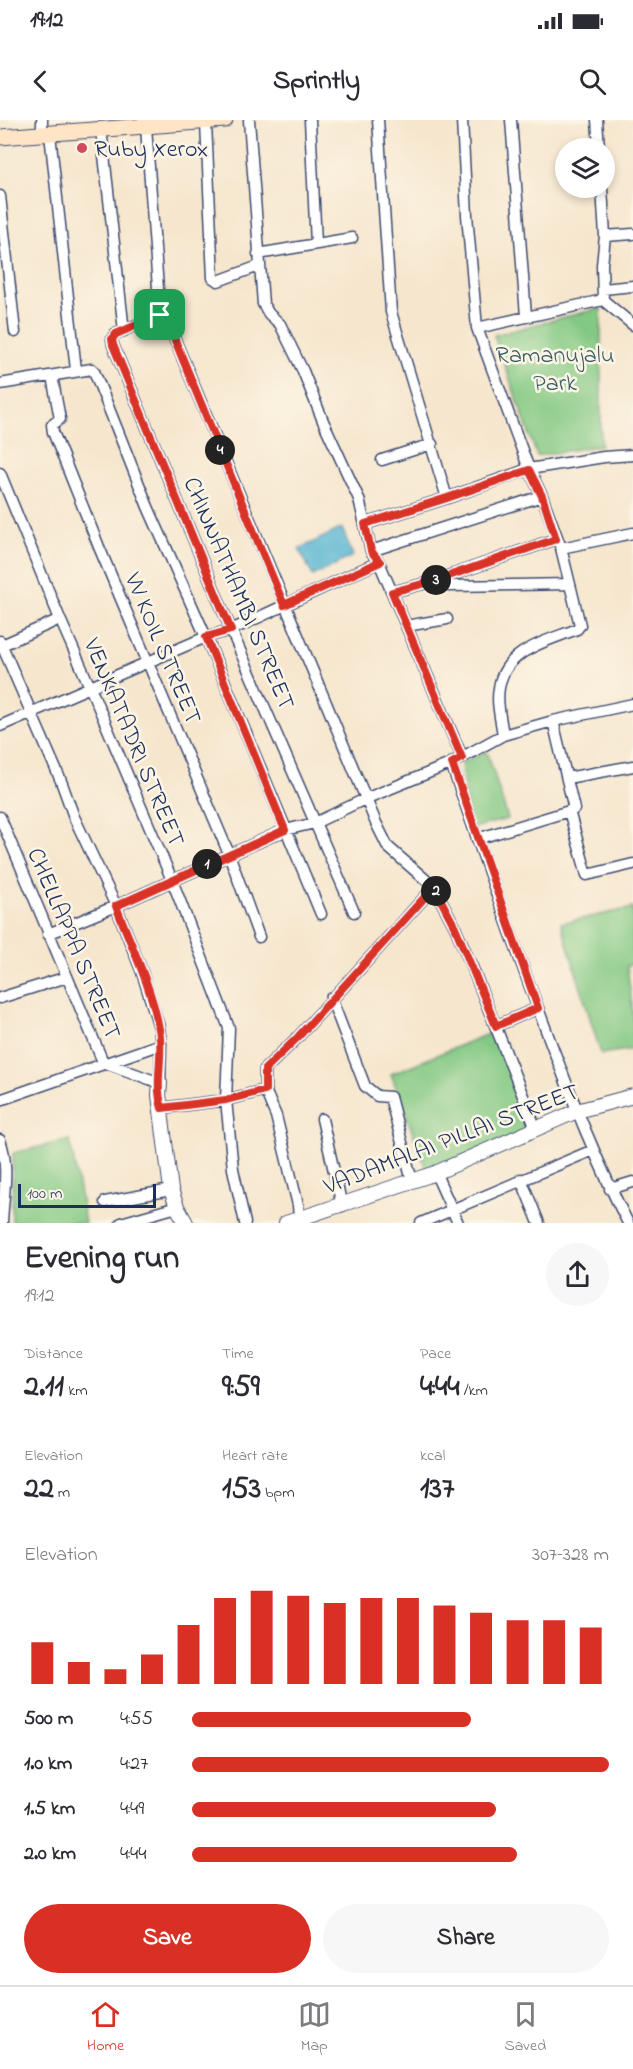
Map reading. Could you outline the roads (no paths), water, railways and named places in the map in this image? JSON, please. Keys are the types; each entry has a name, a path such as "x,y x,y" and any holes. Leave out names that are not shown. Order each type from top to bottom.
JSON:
{"main road":[{"path":"0,137 82,125 101,129 118,124 146,127 166,122 206,123 225,120"}],"street":[{"path":"249,120 263,304 269,314 280,324 303,371 359,499 371,551 380,562 462,758"},
{"path":"310,120 316,244"},
{"path":"378,120 392,312 447,498"},
{"path":"462,120 467,215 477,328 529,470 542,496 570,584 579,627 526,650 512,661 498,689 503,735"},
{"path":"511,120 525,316"},
{"path":"597,120 598,138"},
{"path":"206,123 213,278 218,280 259,266"},
{"path":"146,127 160,315"},
{"path":"101,129 124,331 160,315 165,316 365,799 388,847 434,887 455,927 536,1129"},
{"path":"44,130 76,370"},
{"path":"0,196 15,332"},
{"path":"603,198 606,236 602,265 603,294 633,325"},
{"path":"606,236 633,234"},
{"path":"258,254 352,238"},
{"path":"477,328 633,286"},
{"name":"CHINNATHAMBI STREET","path":"124,331 116,334 112,339 113,345 231,630 354,912"},
{"path":"0,384 76,370 94,371 148,507 206,637 321,914"},
{"name":"VV KOIL STREET","path":"52,376 60,415 58,422 52,425 53,432 230,854 259,937"},
{"path":"382,460 432,444"},
{"path":"365,524 529,470 603,457 633,455"},
{"name":"VENKATADRI STREET","path":"0,473 5,502 90,687 172,880 229,1028 226,1100 233,1169 245,1223"},
{"path":"371,551 542,496"},
{"path":"392,592 558,544 633,532"},
{"path":"0,726 206,637 231,630 380,562"},
{"path":"434,581 449,586 570,584"},
{"path":"60,619 1,644 83,836 116,906 142,972 159,1027 161,1044 159,1095 171,1190 177,1208 186,1223"},
{"path":"406,626 447,619"},
{"path":"48,934 285,830 315,823 365,799 452,763 503,735 553,721 633,704"},
{"path":"477,839 574,809 553,721"},
{"path":"452,763 477,839 577,1111 610,1189 628,1223"},
{"path":"567,778 633,766"},
{"path":"569,811 586,875 633,864"},
{"name":"CHELLAPPA STREET","path":"0,818 103,1062 159,1083"},
{"path":"293,1221 298,1205 277,1122 265,1090 265,1069 298,1037 434,887"},
{"path":"0,998 67,978"},
{"path":"331,998 365,1086 377,1096 390,1097 412,1182"},
{"path":"496,1026 538,1008"},
{"path":"0,1100 103,1062 161,1044"},
{"path":"162,1108 226,1100 265,1090"},
{"name":"VADAMALAI PILLAI STREET","path":"293,1221 412,1182 577,1111 633,1096"},
{"path":"322,1119 342,1206"},
{"path":"0,1140 6,1155 1,1208 2,1223"},
{"path":"421,1223 593,1150"},
{"path":"435,1172 458,1223"},
{"path":"521,1179 539,1223"},
{"path":"610,1189 633,1182"},
{"path":"105,1202 171,1190"},
{"path":"121,1223 177,1208"}],"water":[{"path":"342,528 353,556 313,576 299,549"}],"place":[{"name":"Ruby Xerox","path":"82,148"}],"park label":[{"name":"Ramanujalu Park","path":"555,368"}]}
